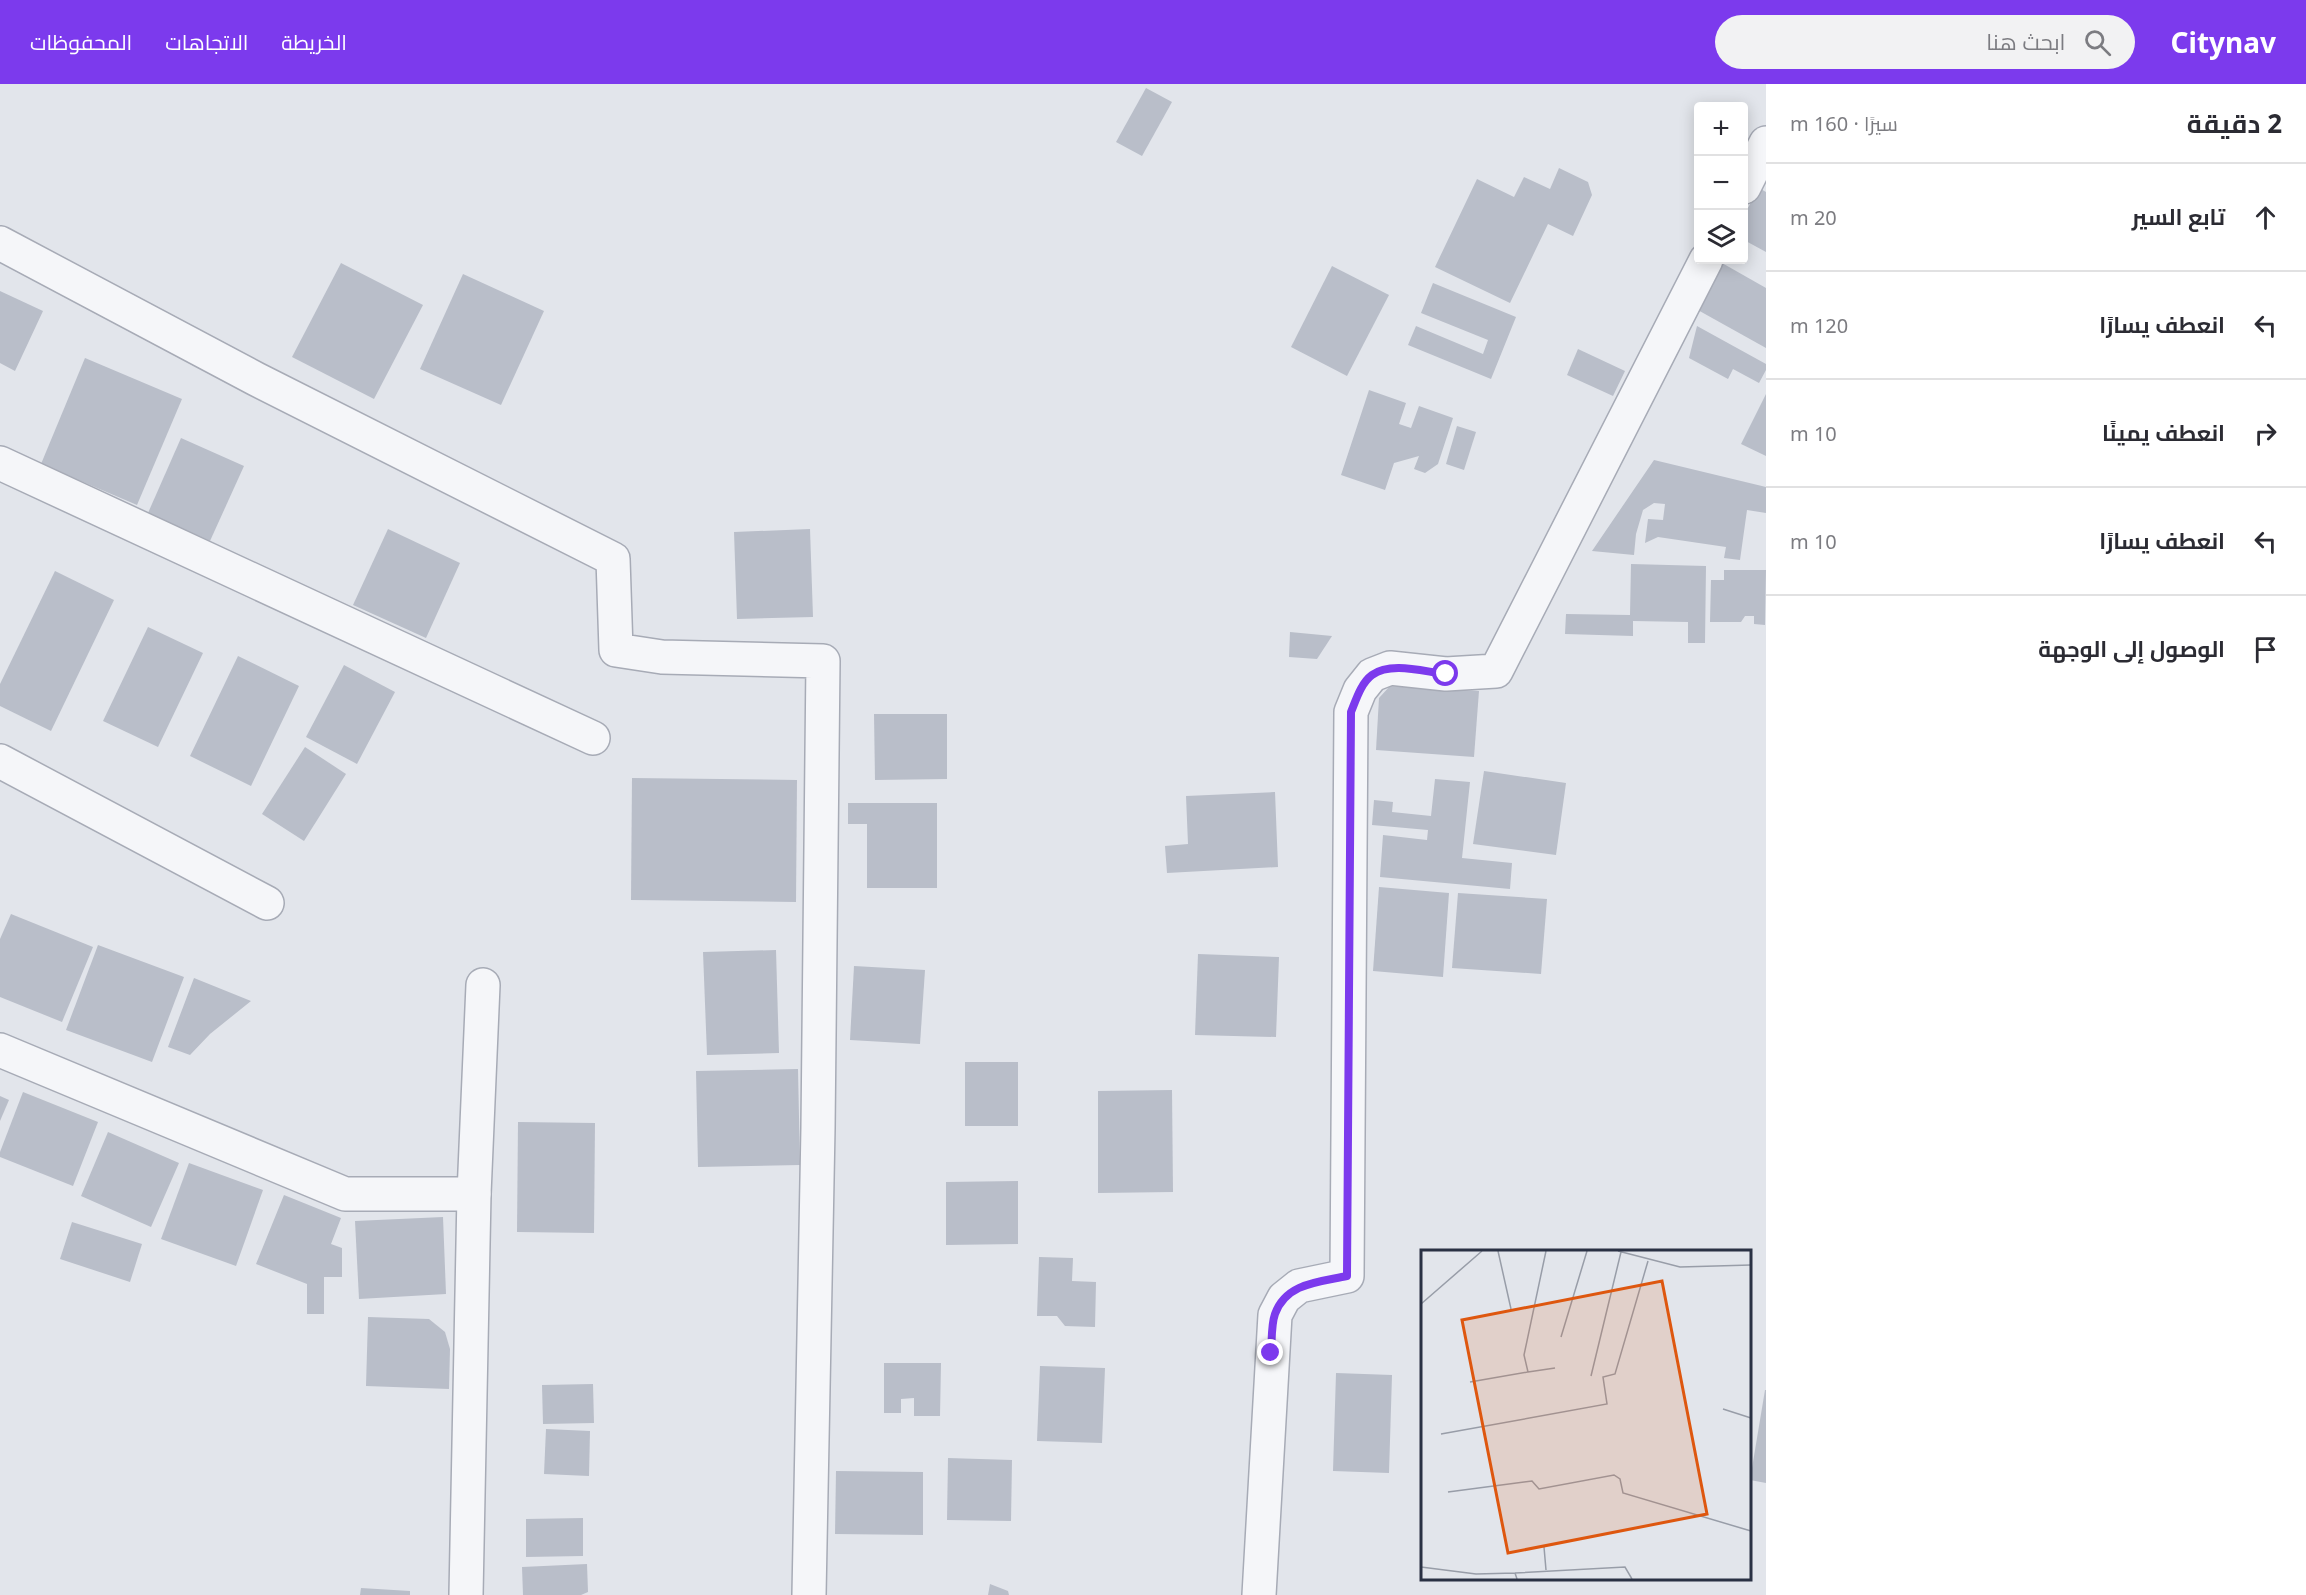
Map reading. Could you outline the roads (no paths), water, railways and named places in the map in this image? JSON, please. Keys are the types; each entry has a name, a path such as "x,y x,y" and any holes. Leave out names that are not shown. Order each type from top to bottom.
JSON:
{"street":[{"path":"1748,177 1766,143"},
{"path":"0,243 256,379 613,559 616,650 662,657 823,661 818,1128 809,1595"},
{"path":"1260,1595 1275,1315 1284,1298 1299,1286 1347,1276 1351,712 1360,690 1372,675 1390,668 1446,674 1496,671 1704,264"},
{"path":"0,464 593,738"},
{"path":"0,761 267,903"},
{"path":"466,1595 474,1194 483,985"},
{"path":"0,1050 345,1194 474,1194"}]}
